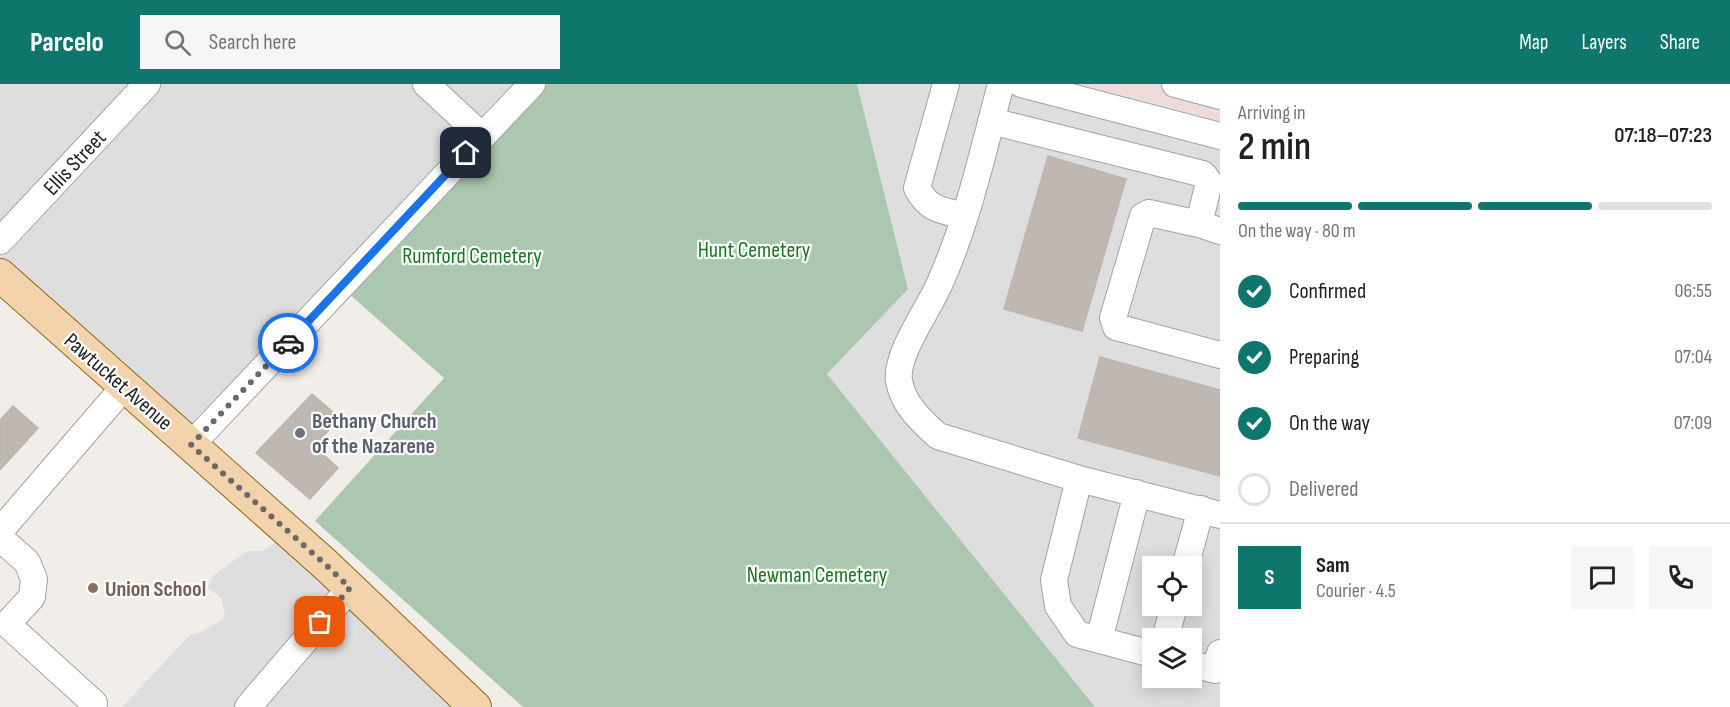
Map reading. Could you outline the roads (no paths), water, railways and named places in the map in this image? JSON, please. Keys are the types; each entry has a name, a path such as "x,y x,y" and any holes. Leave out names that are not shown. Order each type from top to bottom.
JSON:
{"main road":[{"name":"Pawtucket Avenue","path":"0,275 326,565 475,707"}],"street":[{"name":"Ellis Street","path":"0,241 147,84"},
{"path":"426,84 482,136"},
{"path":"191,445 532,84"},
{"path":"946,84 918,189 924,201 935,208 965,216"},
{"path":"1001,84 965,216 939,285 901,360 899,380 905,400 921,421 938,436 1079,479 1211,512 1190,556"},
{"path":"1021,84 1220,136"},
{"path":"1175,84 1220,96"},
{"path":"991,121 1203,174 1209,182 1209,228 1149,213 1143,216 1113,318 1116,327 1220,355"},
{"path":"0,531 124,387"},
{"path":"1079,479 1054,579 1058,606 1077,634 1142,651"},
{"path":"1099,640 1137,493"},
{"path":"0,538 27,562 34,579 32,597 7,624 94,703"},
{"path":"248,707 350,588"},
{"path":"1202,667 1215,670 1220,653"}],"place":[{"name":"Bethany Church of the Nazarene","path":"300,433"},
{"name":"Union School","path":"93,588"}],"park label":[{"name":"Hunt Cemetery","path":"754,249"},
{"name":"Rumford Cemetery","path":"472,255"},
{"name":"Newman Cemetery","path":"817,574"}]}
